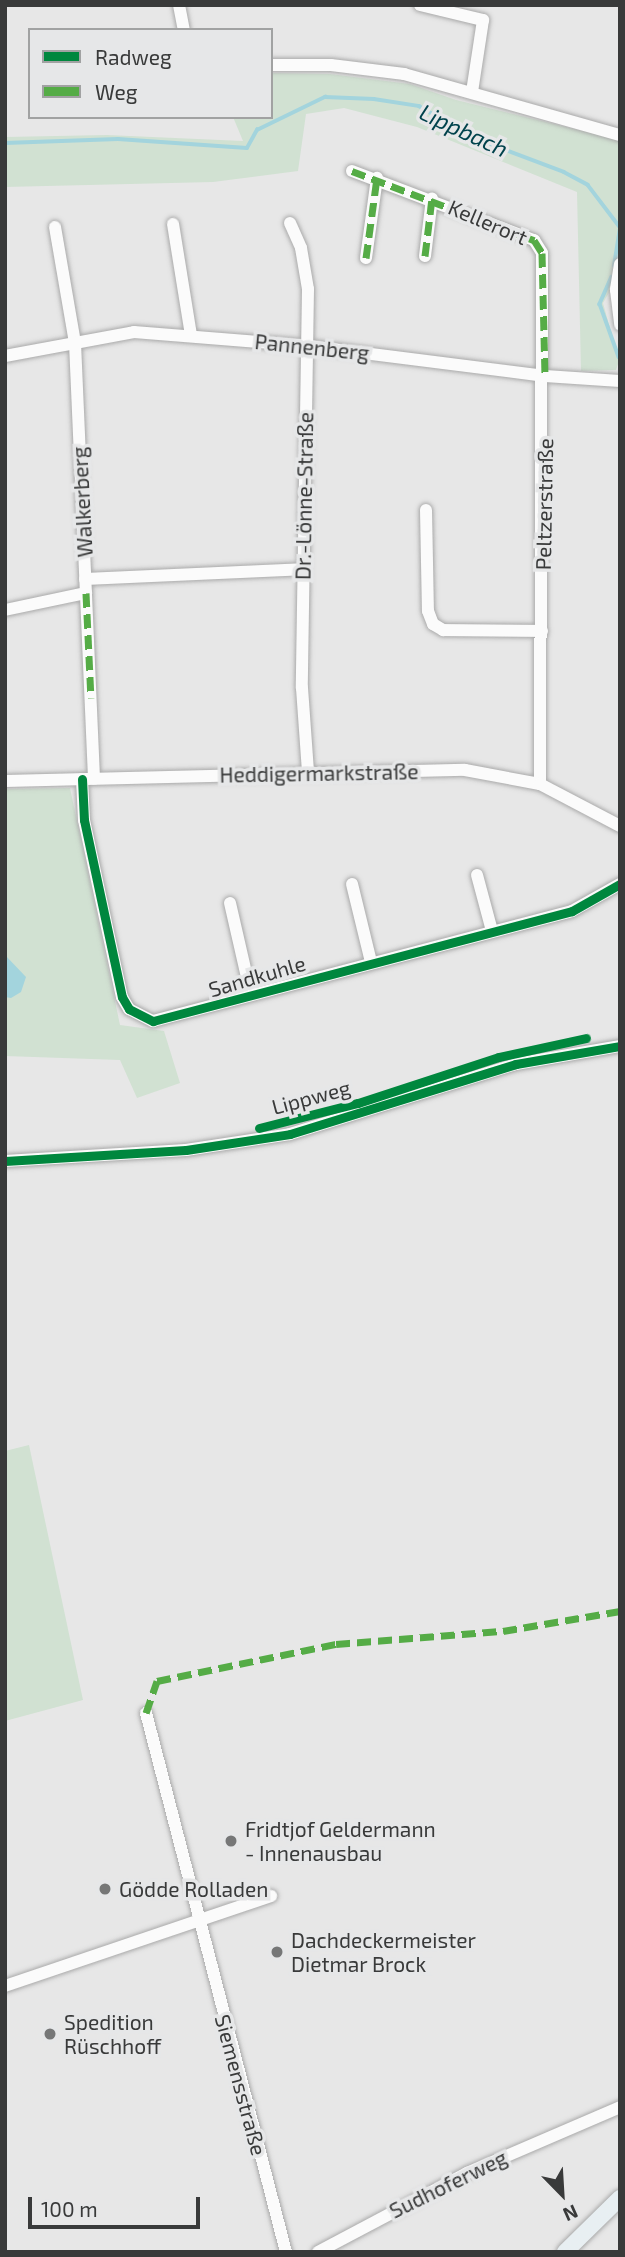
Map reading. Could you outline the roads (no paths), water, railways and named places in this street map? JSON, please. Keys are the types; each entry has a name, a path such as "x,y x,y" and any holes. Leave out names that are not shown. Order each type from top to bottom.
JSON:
{"main road":[{"path":"565,2252 620,2198"}],"street":[{"path":"179,5 184,28"},
{"path":"420,5 483,20 472,92"},
{"path":"273,65 331,65 404,74 620,135"},
{"name":"Kellerort","path":"352,171 432,198 534,240 542,253 545,376"},
{"path":"366,258 377,178"},
{"name":"Kellerort","path":"425,256 432,198"},
{"name":"Dr.-Lönne-Straße","path":"290,223 301,248 308,289 302,569 302,688 308,772"},
{"path":"173,224 191,335"},
{"name":"Walkerberg","path":"55,227 75,343 86,593 88,779"},
{"path":"620,264 616,290 620,326"},
{"name":"Pannenberg","path":"5,356 134,332 308,346 545,376 620,381"},
{"name":"Peltzerstraße","path":"540,783 545,376"},
{"path":"425,510 428,611 433,624 443,630 542,631"},
{"path":"85,579 302,569"},
{"path":"5,610 86,593"},
{"name":"Heddigermarkstraße","path":"5,781 466,770 540,783 620,826"},
{"name":"Sandkuhle","path":"88,779 84,820 122,998 129,1009 153,1021 572,911 620,884"},
{"path":"477,875 492,931"},
{"path":"352,884 371,962"},
{"name":"Sandkuhle","path":"230,903 251,995"},
{"name":"Lippweg","path":"5,1161 186,1150 290,1134 516,1065 620,1046"},
{"name":"Siemensstraße","path":"146,1713 197,1919 286,2252"},
{"path":"5,1986 271,1896"},
{"name":"Sudhoferweg","path":"318,2252 467,2173 620,2107"}],"water":[{"path":"5,955 26,977 21,992 11,998 5,997"}],"waterway":[{"name":"Lippbach","path":"5,143 118,139 247,148 257,130 325,97 374,99 419,106 472,137 564,172 588,185 620,227"},
{"name":"Lippbach","path":"614,266 620,230"},
{"name":"Lippbach","path":"612,277 600,304 619,357"}],"place":[{"name":"Fridtjof Geldermann - Innenausbau","path":"231,1841"},
{"name":"Gödde Rolladen","path":"105,1889"},
{"name":"Dachdeckermeister Dietmar Brock","path":"277,1952"},
{"name":"Spedition Rüschhoff","path":"50,2034"}]}
